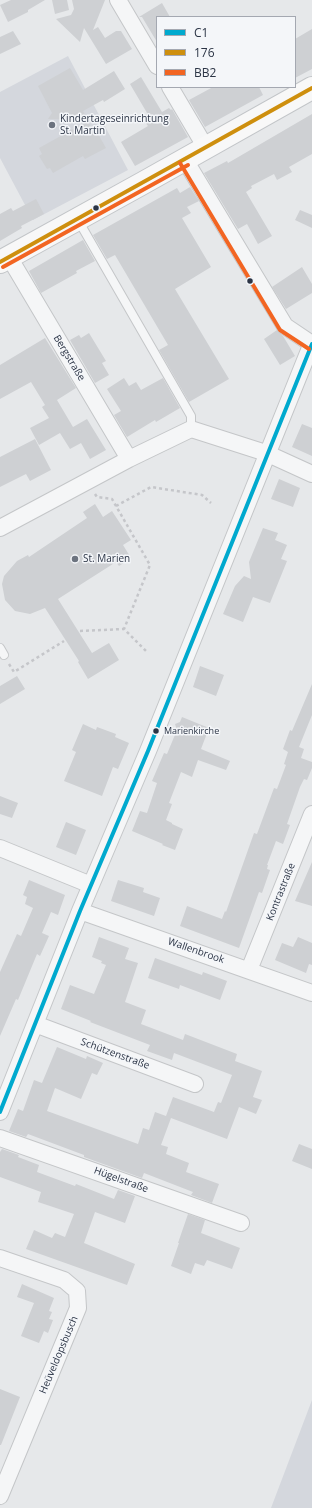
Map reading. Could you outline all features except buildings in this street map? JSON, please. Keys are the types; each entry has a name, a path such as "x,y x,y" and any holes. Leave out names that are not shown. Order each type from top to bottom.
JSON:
{"main road":[{"path":"5,259 312,88"}],"street":[{"path":"118,0 156,64"},
{"path":"171,88 206,148"},
{"path":"0,1112 3,1095 35,1024 80,911 148,751 266,454 312,343 285,326 185,160"},
{"name":"Bergstraße","path":"5,259 129,459"},
{"path":"0,528 129,459 191,429 266,454 312,474"},
{"name":"Kontrastraße","path":"249,970 312,814"},
{"path":"0,848 91,885"},
{"name":"Wallenbrook","path":"80,911 312,993"},
{"name":"Schützenstraße","path":"35,1024 195,1084"},
{"name":"Hügelstraße","path":"0,1138 241,1223"},
{"name":"Heüveldopsbusch","path":"0,1258 64,1280 77,1291 78,1308 0,1496"}],"lane":[{"path":"77,219 191,416 191,429"}],"path":[{"path":"88,481 96,497 112,499 150,565 124,629"},
{"path":"116,506 151,487 202,495 211,503"},
{"path":"80,631 124,629 146,651"},
{"path":"2,651 14,672 64,641"}],"shaded area":[{"name":"Kindertageseinrichtung St. Martin","path":"68,56 128,170 33,220 0,158 0,92"},
{"path":"312,1400 312,1508 271,1508"}],"transit line":[{"name":"176","path":"0,262 312,88"},
{"name":"BB2","path":"180,163 280,330 309,349"},
{"name":"BB2","path":"3,267 188,165"},
{"name":"C1","path":"0,1112 80,911 148,751 312,344"}],"place":[{"name":"Kindertageseinrichtung St. Martin","path":"52,125"},
{"name":"St. Marien","path":"75,559"},
{"name":"Marienkirche","path":"156,731"}]}
